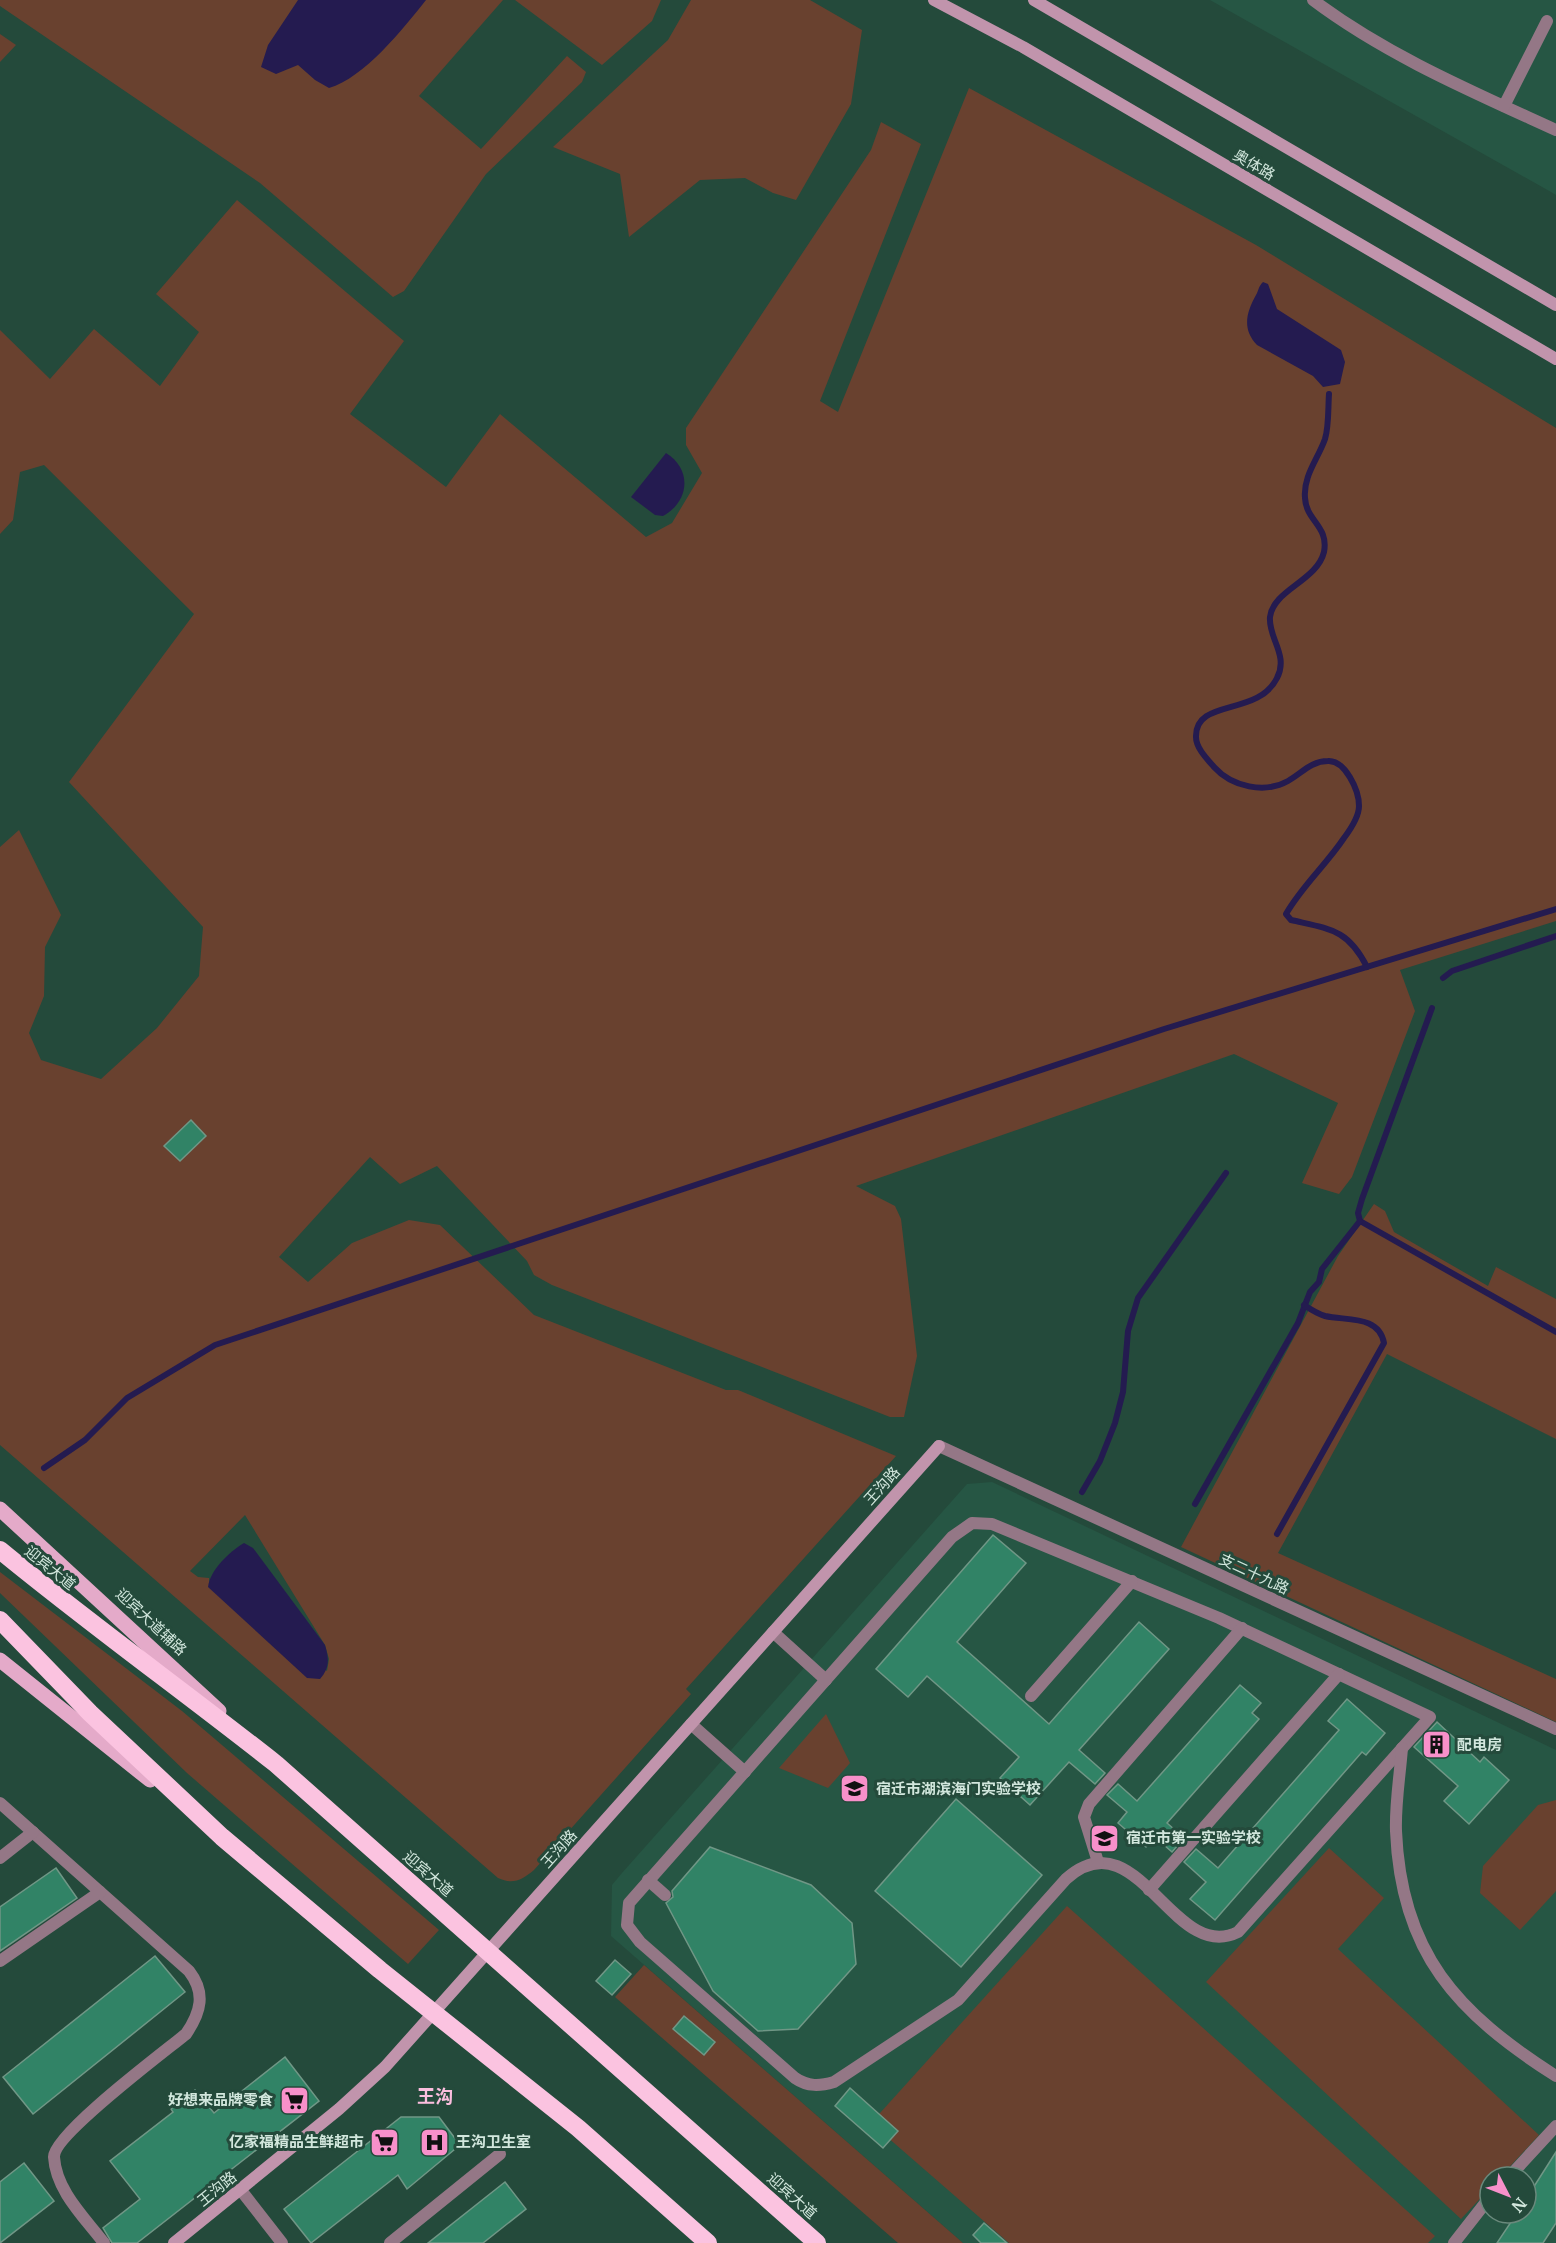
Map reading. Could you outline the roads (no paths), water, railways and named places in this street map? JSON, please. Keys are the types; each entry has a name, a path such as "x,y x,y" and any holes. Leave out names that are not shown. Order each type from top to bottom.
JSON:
{"highway":[{"name":"迎宾大道","path":"0,1550 71,1608 197,1701 276,1764 817,2243"},
{"path":"0,1620 90,1713 222,1837 578,2128 708,2243"}],"main road":[{"name":"奥体路","path":"934,0 1033,53 1556,359"},
{"name":"奥体路","path":"1034,0 1556,305"},
{"name":"王沟路","path":"174,2243 365,2086 489,1951 939,1446"},
{"name":"迎宾大道辅路","path":"0,1509 276,1764"},
{"path":"0,1660 222,1837"}],"street":[{"path":"1313,0 1377,42 1556,130"},
{"path":"1504,106 1547,21"},
{"name":"支二十九路","path":"939,1446 1556,1729"},
{"path":"972,1523 992,1524 1242,1628 1430,1717 1238,1932 1227,1937 1209,1937 1190,1925 1122,1867 1098,1862 1076,1870 1066,1878 958,2000 834,2082 822,2086 810,2085 795,2078 640,1942 627,1925 629,1903 648,1880 952,1537 972,1523"},
{"path":"1031,1696 1132,1581"},
{"path":"1098,1862 1084,1817 1089,1804 1242,1628"},
{"path":"773,1632 826,1680"},
{"path":"1149,1890 1339,1674"},
{"path":"691,1724 745,1772"},
{"path":"1402,1748 1396,1829 1399,1859 1410,1918 1422,1946 1435,1971 1487,2028 1556,2076"},
{"path":"0,1803 189,1971 197,1982 201,2005 196,2019 186,2034 75,2126 58,2144 54,2155 62,2187 104,2243"},
{"path":"0,1858 33,1832"},
{"path":"648,1880 665,1895"},
{"path":"0,1961 100,1892"},
{"path":"1520,2165 1556,2126"},
{"path":"390,2243 500,2154"},
{"path":"240,2189 282,2243"},
{"path":"1454,2243 1478,2212"}],"waterway":[{"path":"1329,394 1326,434 1306,482 1305,490 1306,506 1323,536 1324,552 1313,571 1287,592 1273,608 1270,625 1281,662 1277,678 1268,690 1256,698 1216,711 1206,717 1198,725 1196,741 1214,767 1221,774 1239,784 1259,788 1279,785 1312,765 1328,761 1340,765 1350,777 1357,792 1359,810 1356,819 1337,848 1299,894 1286,914 1291,920 1327,929 1345,938 1360,954 1367,967"},
{"path":"44,1468 85,1440 127,1398 215,1345 1164,1029 1556,909"},
{"path":"1443,978 1452,971 1556,936"},
{"path":"1432,1008 1362,1199 1358,1213 1360,1221 1556,1332"},
{"path":"1082,1492 1100,1461 1115,1423 1123,1392 1128,1331 1138,1298 1226,1173"},
{"path":"1195,1504 1298,1323 1310,1292 1319,1282 1322,1269 1360,1221"},
{"path":"1277,1534 1384,1343 1381,1334 1369,1323 1325,1316 1304,1305"}],"place":[{"name":"配电房","path":"1436,1745"},
{"name":"宿迁市湖滨海门实验学校","path":"855,1789"},
{"name":"宿迁市第一实验学校","path":"1105,1838"},
{"name":"好想来品牌零食","path":"294,2100"},
{"name":"亿家福精品生鲜超市","path":"385,2142"},
{"name":"王沟卫生室","path":"435,2142"}],"district":[{"name":"王沟","path":"435,2097"}]}
